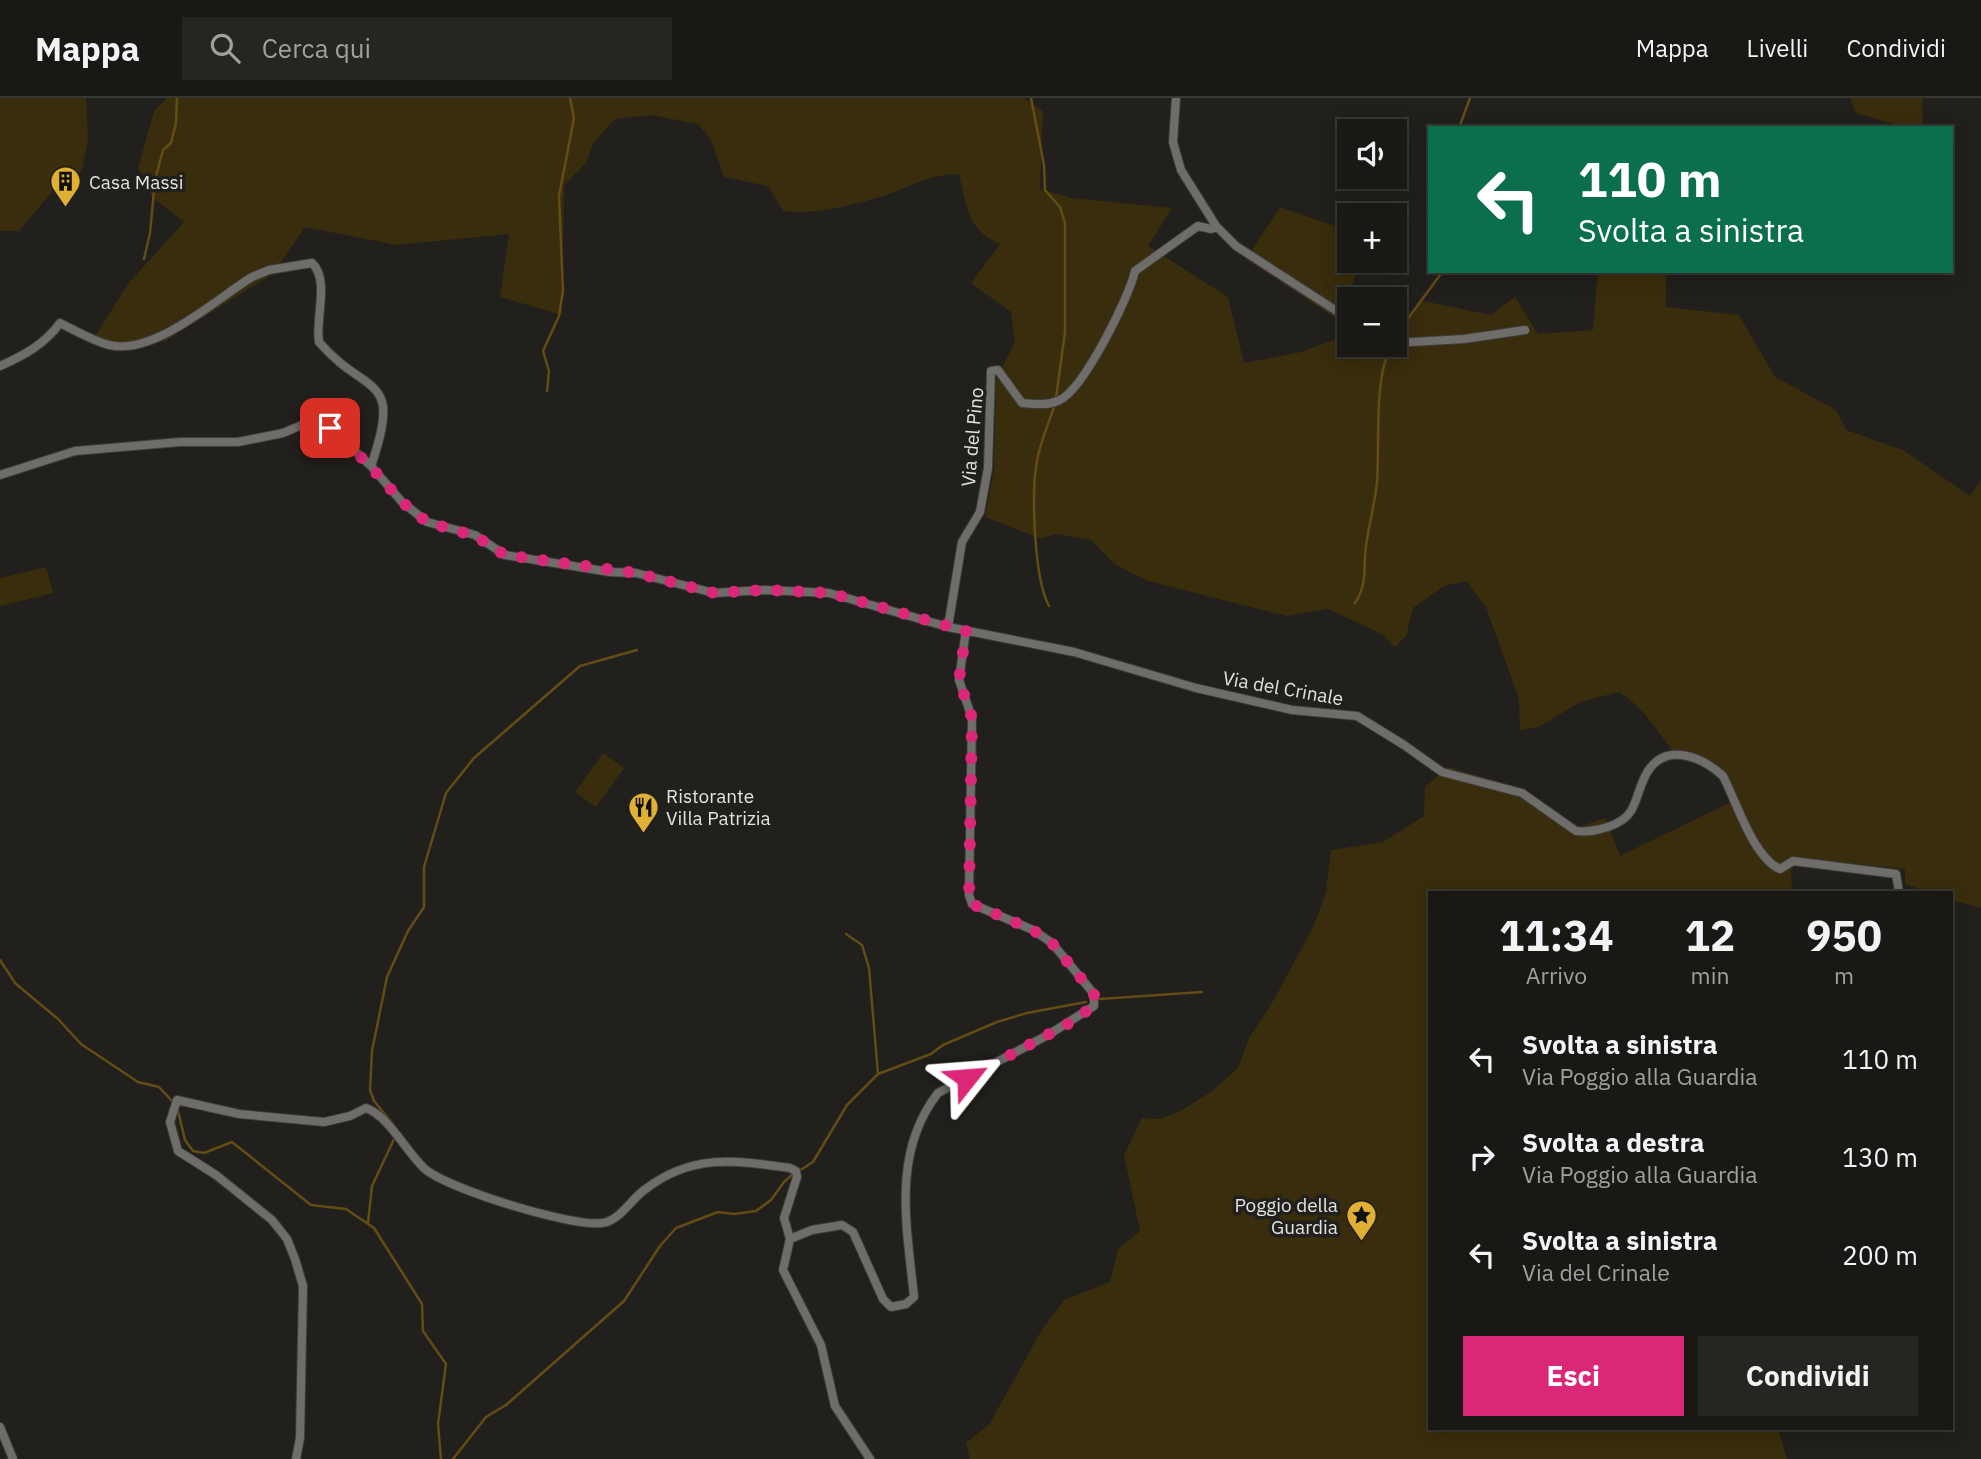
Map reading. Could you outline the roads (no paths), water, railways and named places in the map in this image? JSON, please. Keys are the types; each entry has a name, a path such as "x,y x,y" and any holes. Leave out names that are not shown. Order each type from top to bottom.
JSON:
{"street":[{"path":"1175,98 1173,142 1181,170 1216,226 1236,246 1337,311"},
{"name":"Via del Pino","path":"947,627 962,542 980,512 988,468 991,371 998,370 1022,403 1047,405 1063,399 1103,348 1114,316 1129,295 1135,271 1198,226 1211,229 1216,226"},
{"path":"0,366 22,356 46,339 60,323 110,345 127,347 153,340 252,277 269,270 312,263 319,270 320,279 317,329 319,342 373,384 383,405 381,440 371,467"},
{"path":"1407,342 1464,339 1525,330"},
{"name":"Via del Crinale","path":"0,475 75,451 180,442 238,442 283,433 309,422 330,428 371,467 402,502 427,522 475,536 505,555 636,573 714,593 765,590 830,593 947,627 1074,652 1196,688 1292,710 1357,716 1404,744 1442,772 1522,793 1576,831 1586,832 1619,822 1630,812 1650,769 1671,753 1680,753 1713,768 1723,776 1760,852 1770,864 1780,869 1793,861 1896,874 1899,891"},
{"path":"790,1239 812,1230 842,1225 853,1232 883,1299 891,1307 906,1304 914,1297 904,1173 926,1109 938,1093 1048,1035 1094,1006 1094,994 1052,943 1033,930 972,904 969,895 972,718 959,680 966,631"},
{"path":"296,1459 300,1438 303,1286 295,1259 286,1239 272,1220 216,1175 178,1151 170,1122 177,1100 239,1114 324,1122 351,1116 366,1108 387,1125 431,1174 509,1204 567,1219 600,1224 615,1217 642,1191 678,1169 730,1159 796,1171 797,1177 784,1218 790,1239 783,1270 821,1345 835,1406 870,1459"},
{"path":"0,1427 13,1459"}],"waterway":[{"path":"144,259 150,233 155,180 163,150 171,143 176,123 177,98"},
{"path":"547,391 549,371 543,351 559,316 563,291 559,196 574,118 570,98"},
{"path":"1031,98 1044,165 1045,190 1060,207 1065,223 1065,332 1056,398"},
{"path":"1460,126 1470,98"},
{"path":"1407,320 1442,273"},
{"path":"1355,603 1363,582 1376,490 1380,390 1387,357"},
{"path":"1049,606 1037,556 1034,493 1038,454 1055,404"},
{"path":"393,1124 374,1101 370,1090 372,1051 387,977 408,931 424,907 424,867 446,793 474,758 580,666 637,650"},
{"path":"846,934 862,945 869,968 878,1074"},
{"path":"0,960 15,983 58,1019 81,1044 138,1082 159,1087 173,1102"},
{"path":"1100,999 1202,992"},
{"path":"799,1171 813,1162 847,1105 878,1074 931,1054 943,1045 997,1022 1027,1013 1086,1002"},
{"path":"177,1107 185,1140 193,1151 204,1153 232,1142 311,1205 346,1209 374,1228 422,1304 423,1331 446,1364 438,1424 441,1459"},
{"path":"368,1223 372,1186 395,1137"},
{"path":"453,1459 486,1417 506,1405 624,1301 660,1246 676,1228 718,1212 734,1214 756,1211 771,1200 793,1174"}],"place":[{"name":"Casa Massi","path":"66,209"},
{"name":"Ristorante Villa Patrizia","path":"643,834"},
{"name":"Poggio della Guardia","path":"1361,1243"}]}
